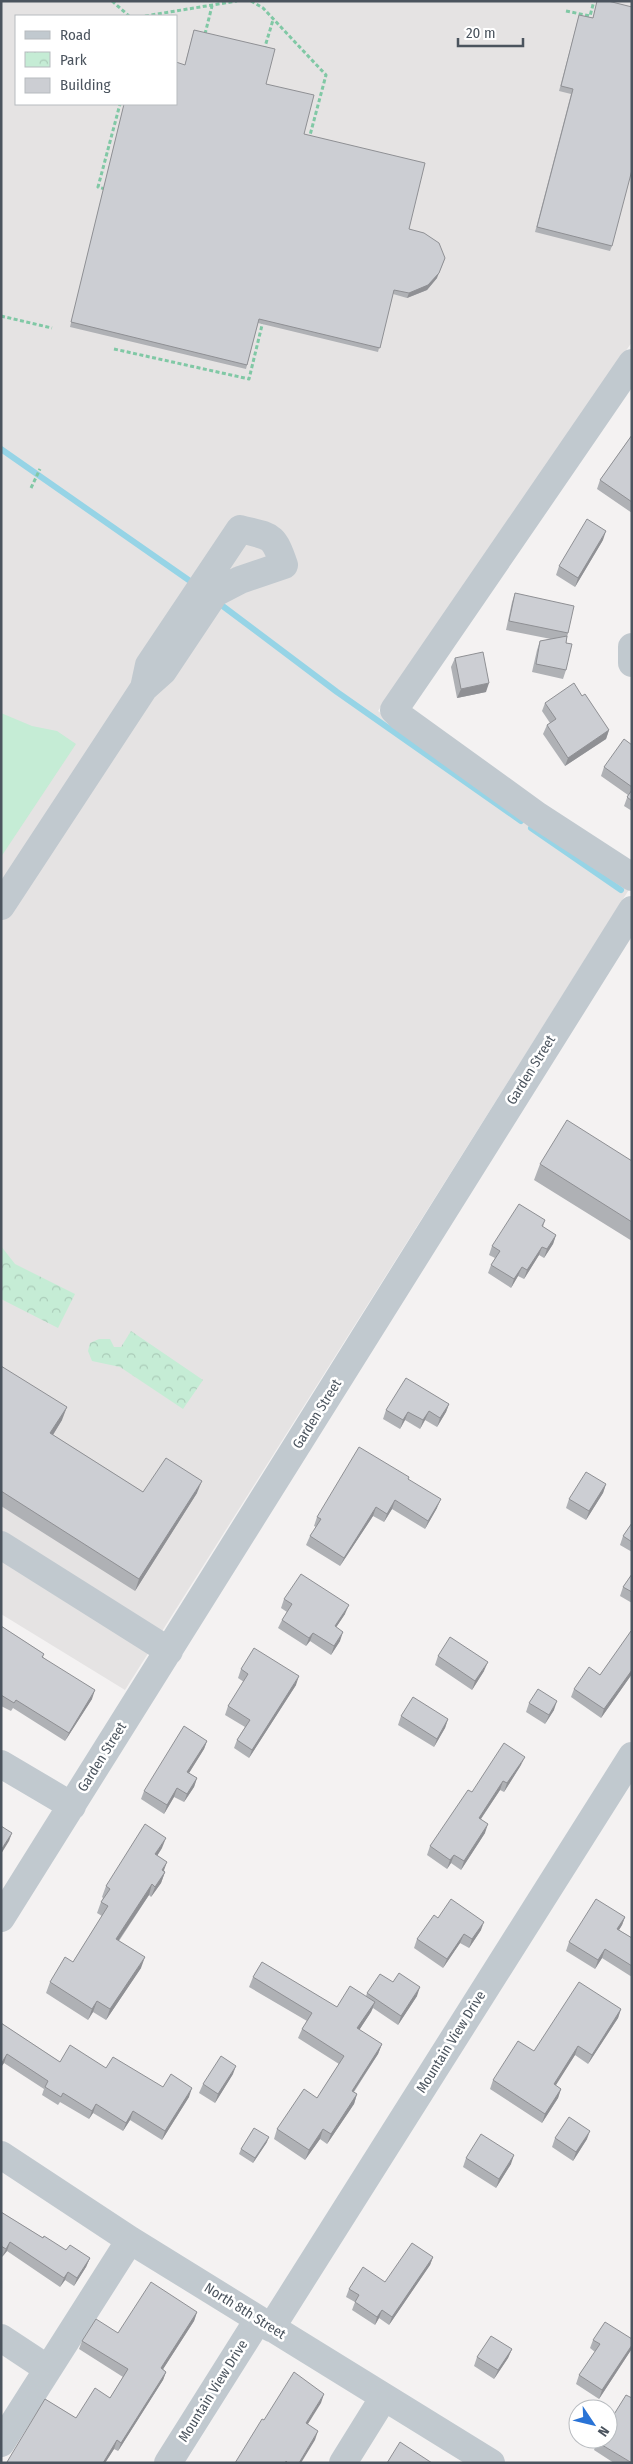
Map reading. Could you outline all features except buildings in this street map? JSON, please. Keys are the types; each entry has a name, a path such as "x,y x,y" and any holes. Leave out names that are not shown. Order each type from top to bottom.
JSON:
{"street":[{"path":"632,363 394,710 401,718 538,816 632,877"},
{"path":"1,906 144,688 163,671 215,594 240,580 284,565 277,544 271,537 240,529 149,664 144,688"},
{"path":"632,647 632,663"},
{"name":"Garden Street","path":"1,1918 632,910"},
{"path":"1,1545 169,1651"},
{"name":"Mountain View Drive","path":"168,2463 265,2324 632,1756"},
{"path":"1,1764 72,1806"},
{"name":"North 8th Street","path":"1,2155 130,2240 491,2463"},
{"path":"1,2443 130,2240"},
{"path":"1,2338 48,2368"},
{"path":"343,2463 384,2397"}],"path":[{"path":"112,1 127,15"},
{"path":"152,15 237,1"},
{"path":"250,1 263,8 326,75 309,140"},
{"path":"566,11 590,16 594,1"},
{"path":"205,34 212,6"},
{"path":"264,50 273,19"},
{"path":"108,190 98,187 120,105"},
{"path":"1,316 52,328"},
{"path":"114,349 249,379 263,319"},
{"path":"30,488 40,469"}],"shaded area":[{"path":"1,1 632,1 632,342 378,711 630,888 125,1690 1,1614"}],"green space":[{"path":"1,713 32,726 57,731 76,744 1,857"},
{"path":"1,1246 15,1264 75,1294 58,1328 1,1299"},
{"path":"131,1331 203,1380 183,1409 120,1367 92,1361 88,1351 90,1343 99,1339 110,1339 114,1347 121,1347"}],"waterway":[{"path":"1,449 190,581"},
{"path":"220,604 337,692 521,821"},
{"path":"531,828 621,890"}]}
